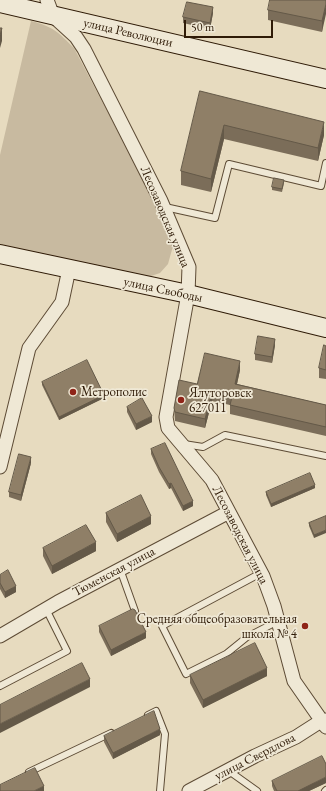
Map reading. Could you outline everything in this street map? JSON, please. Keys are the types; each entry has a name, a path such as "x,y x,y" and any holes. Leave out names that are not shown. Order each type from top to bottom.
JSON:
{"street":[{"name":"улица Революции","path":"0,3 50,8 326,79"},
{"name":"Лесозаводская улица","path":"50,8 76,37 84,49 163,206 189,267 188,294 166,417 168,428 212,480 229,512 261,573 274,606 294,681 324,722"},
{"name":"улица Свободы","path":"0,254 188,294 326,328"},
{"path":"0,467 29,348 62,302 69,269"},
{"name":"Тюменская улица","path":"0,636 46,609 229,512"},
{"name":"улица Свердлова","path":"189,791 324,722"}],"lane":[{"path":"163,206 215,218 229,164 324,186 326,162"},
{"path":"181,444 203,448 225,435 326,456"},
{"path":"120,569 135,611"},
{"path":"261,573 162,626 186,674 226,654 247,637 278,621"},
{"path":"0,686 67,651 46,609"},
{"path":"142,718 156,711 165,734 160,791"},
{"path":"21,776 114,732"},
{"path":"228,770 257,791"}],"shaded area":[{"path":"31,21 55,31 74,48 160,212 173,246 168,264 160,273 148,277 139,276 0,244 0,155"}],"building":[{"path":"270,0 326,0 326,4 322,21 268,10"},
{"path":"187,2 213,7 210,23 183,17"},
{"path":"200,91 324,122 318,148 224,125 211,179 181,171"},
{"path":"274,178 284,180 282,189 272,187"},
{"path":"258,336 275,339 272,357 255,354"},
{"path":"324,345 326,346 326,370 319,368"},
{"path":"205,353 240,361 235,384 326,405 326,427 230,405 232,397 212,392 205,419 175,412 174,408 179,380 197,384"},
{"name":"Метрополис","path":"87,360 104,395 59,417 42,382"},
{"path":"142,398 152,416 136,424 127,407"},
{"path":"165,443 193,501 183,506 171,483 169,484 159,467 151,449"},
{"path":"19,454 31,457 21,495 9,492"},
{"path":"310,473 315,485 271,504 266,492"},
{"path":"141,495 151,516 117,534 106,513"},
{"path":"326,516 326,530 314,535 309,523"},
{"path":"86,525 96,542 52,566 43,548"},
{"path":"8,570 16,586 5,592 0,583 0,575"},
{"path":"133,609 135,610 146,632 111,650 99,626"},
{"path":"255,643 267,668 203,700 190,675"},
{"path":"82,663 90,679 0,724 0,705"},
{"path":"154,711 160,729 113,753 104,736"},
{"path":"322,756 326,764 326,777 298,791 277,791 272,781"},
{"path":"35,768 44,786 34,791 0,791 0,785"}],"place":[{"name":"Метрополис","path":"73,392"},
{"name":"Ялуторовск 627011","path":"181,400"},
{"name":"Средняя общеобразовательная школа № 4","path":"305,626"}]}
